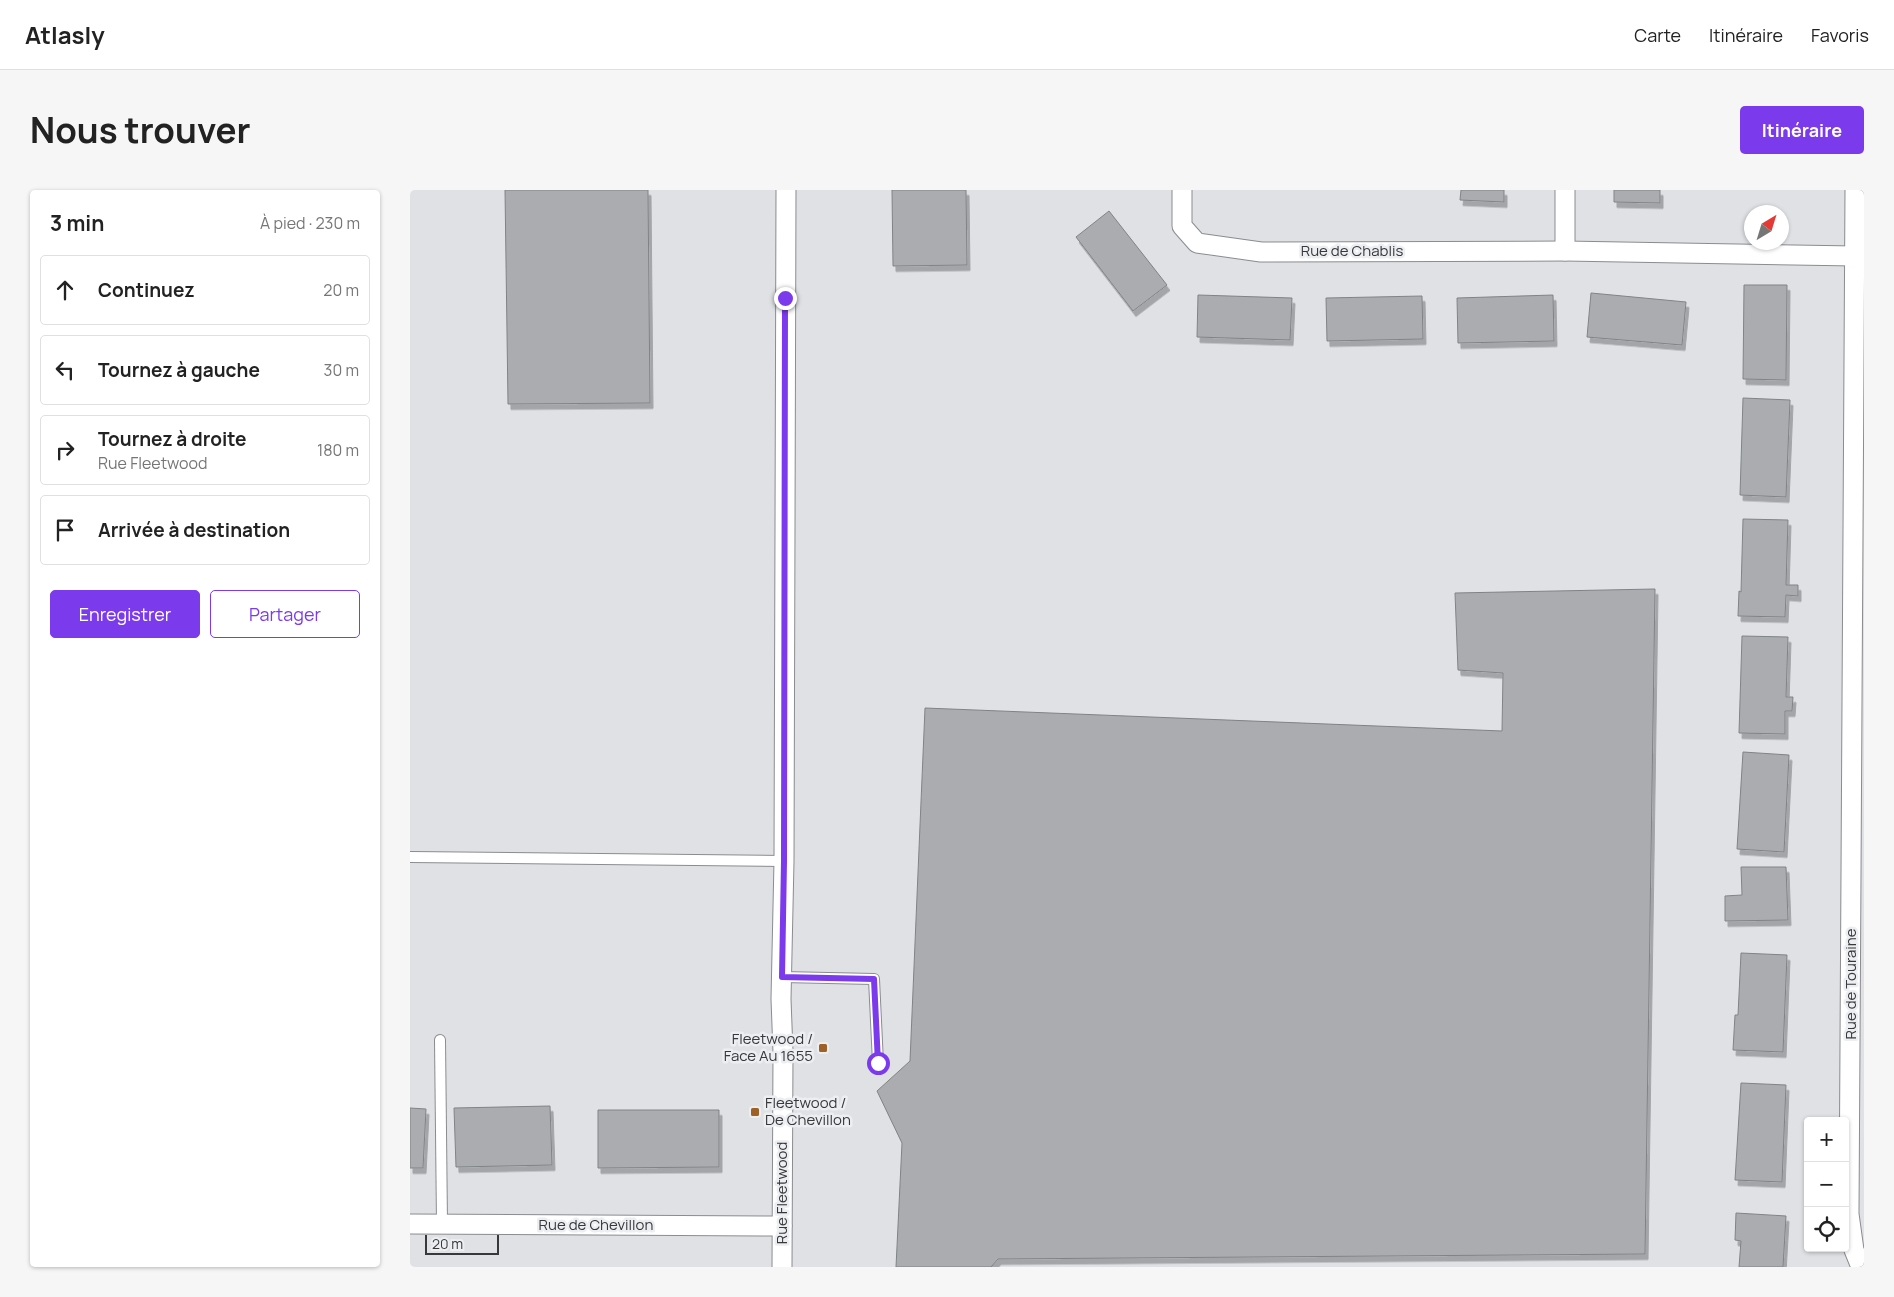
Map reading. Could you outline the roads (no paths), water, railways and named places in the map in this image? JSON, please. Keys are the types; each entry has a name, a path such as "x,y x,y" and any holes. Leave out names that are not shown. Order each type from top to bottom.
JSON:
{"street":[{"name":"Rue Fleetwood","path":"782,1267 786,190"},
{"name":"Rue de Chablis","path":"1182,190 1182,226 1197,243 1261,252 1566,251 1855,256"},
{"path":"1565,190 1566,251"},
{"name":"Rue de Touraine","path":"1855,190 1849,1214 1854,1250 1861,1267"},
{"name":"Rue de Chevillon","path":"410,1224 782,1226"}],"lane":[{"path":"410,857 784,861"},
{"path":"782,977 874,979 878,1063"},
{"path":"440,1040 442,1224"}],"place":[{"name":"Fleetwood / Face Au 1655","path":"823,1048"},
{"name":"Fleetwood / De Chevillon","path":"755,1112"}]}
